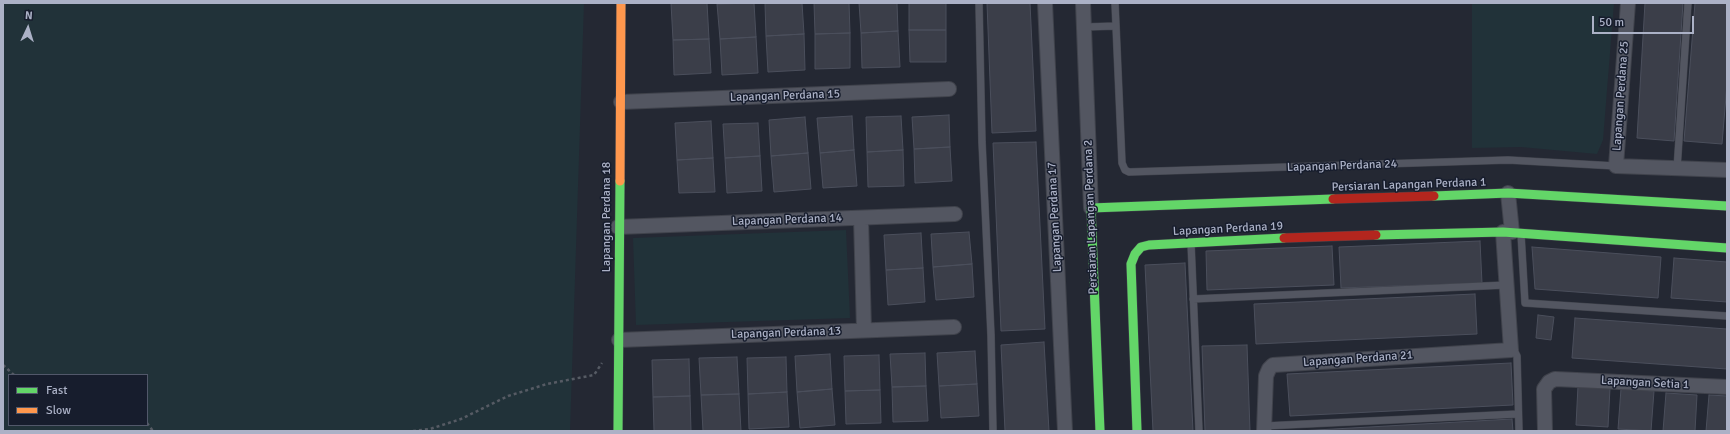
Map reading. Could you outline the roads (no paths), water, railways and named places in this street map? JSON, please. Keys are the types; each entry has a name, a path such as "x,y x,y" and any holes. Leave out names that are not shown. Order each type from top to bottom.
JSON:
{"street":[{"name":"Lapangan Perdana 18","path":"618,431 618,227 621,102 621,3"},
{"name":"Lapangan Perdana 17","path":"1045,3 1065,431"},
{"name":"Persiaran Lapangan Perdana 2","path":"1083,3 1100,431"},
{"name":"Lapangan Perdana 25","path":"1616,166 1628,3"},
{"name":"Lapangan Perdana 15","path":"621,102 949,89"},
{"name":"Lapangan Perdana 24","path":"1616,166 1727,170"},
{"name":"Persiaran Lapangan Perdana 1","path":"1091,208 1508,193 1727,206"},
{"path":"1508,193 1512,232 1506,285 1511,350"},
{"name":"Lapangan Perdana 14","path":"618,227 955,214"},
{"path":"860,218 864,330"},
{"name":"Lapangan Perdana 19","path":"1137,431 1131,264 1135,254 1141,247 1191,242 1334,236 1512,232 1727,248"},
{"name":"Lapangan Perdana 13","path":"619,340 954,327"},
{"name":"Lapangan Perdana 21","path":"1264,428 1266,376 1269,369 1273,365 1511,350"},
{"name":"Lapangan Setia 1","path":"1545,431 1544,389 1549,382 1555,379 1563,378 1727,388"}],"lane":[{"path":"979,3 982,142 991,328 993,431"},
{"name":"Lapangan Perdana 24","path":"1115,3 1122,164 1125,170 1129,172 1508,160 1616,166"},
{"path":"1677,169 1688,3"},
{"path":"1084,27 1116,26"},
{"path":"1512,232 1525,303 1727,316"},
{"path":"1191,242 1199,431"},
{"path":"1193,299 1506,285"},
{"path":"1511,350 1516,352 1517,356 1519,431"},
{"path":"1264,428 1518,414"}]}
